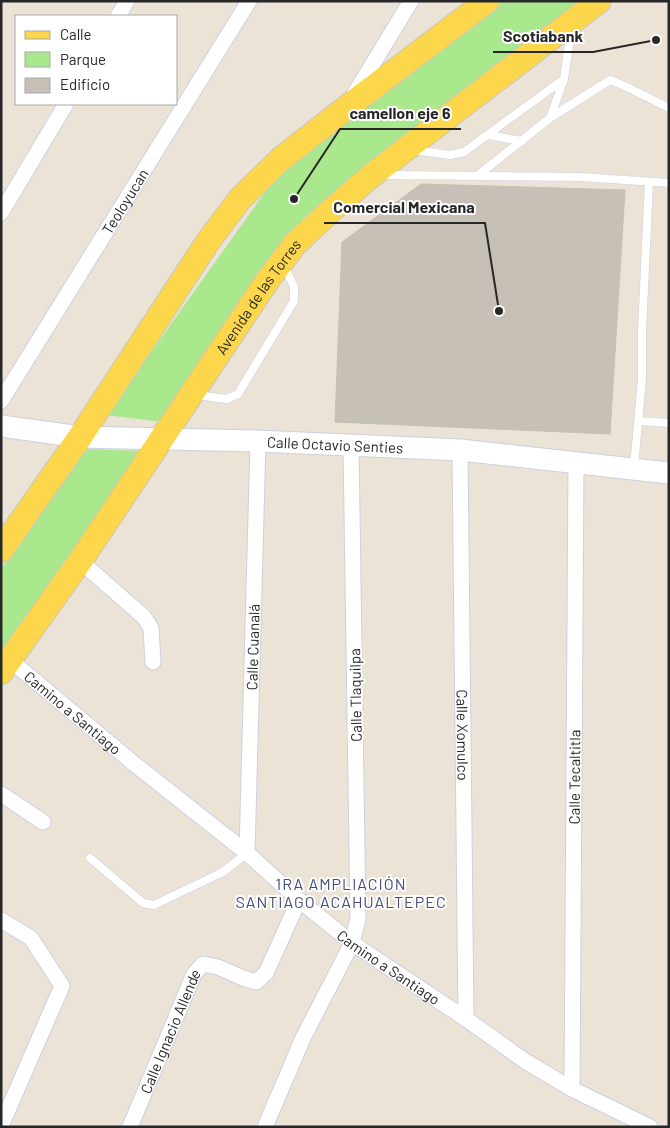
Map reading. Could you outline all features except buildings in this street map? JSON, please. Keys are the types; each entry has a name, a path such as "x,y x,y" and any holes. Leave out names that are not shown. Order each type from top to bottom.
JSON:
{"main road":[{"path":"1,550 80,437 209,240 240,198 282,158 487,1"},
{"name":"Avenida de las Torres","path":"6,666 80,561 267,281 295,244 372,175 600,1"}],"street":[{"path":"119,15 127,1"},
{"name":"Teoloyucan","path":"1,401 249,1"},
{"path":"346,108 411,1"},
{"path":"1,213 65,105"},
{"name":"Calle Octavio Senties","path":"1,426 80,437 258,441 460,450 669,473"},
{"name":"Calle Cuanalá","path":"247,853 258,441"},
{"name":"Calle Tlaquilpa","path":"265,1127 303,1038 352,943 358,919 351,445"},
{"name":"Calle Xomulco","path":"460,450 466,1019"},
{"name":"Calle Tecaltitla","path":"572,1089 576,464"},
{"path":"80,561 144,617 151,628 153,662"},
{"name":"Camino a Santiago","path":"6,666 247,853 299,900 352,943 525,1061 572,1089 650,1127"},
{"path":"1,794 43,822"},
{"name":"Calle Ignacio Allende","path":"130,1127 194,974 203,964 218,967 256,982 266,973 299,900"},
{"path":"1,920 31,938 62,986 1,1126"}],"lane":[{"path":"550,118 564,79 572,22"},
{"path":"406,150 450,155 464,152 564,79"},
{"path":"477,176 550,118 610,80 669,108"},
{"path":"488,135 522,141"},
{"path":"372,175 581,177 669,183"},
{"path":"634,469 642,379 642,331 649,182"},
{"path":"192,395 227,399 238,394 294,302 294,286 282,263"},
{"path":"639,421 669,423"},
{"path":"90,858 143,903 154,904 223,872 247,853"}],"green space":[{"path":"503,1 580,1 304,217 162,422 106,415 273,181"},
{"path":"83,449 148,451 1,658 1,569"}],"place":[{"name":"Scotiabank","path":"656,40"},
{"name":"camellon eje 6","path":"294,199"},
{"name":"Comercial Mexicana","path":"499,311"}],"district":[{"name":"1RA AMPLIACIÓN SANTIAGO ACAHUALTEPEC","path":"341,892"}]}
